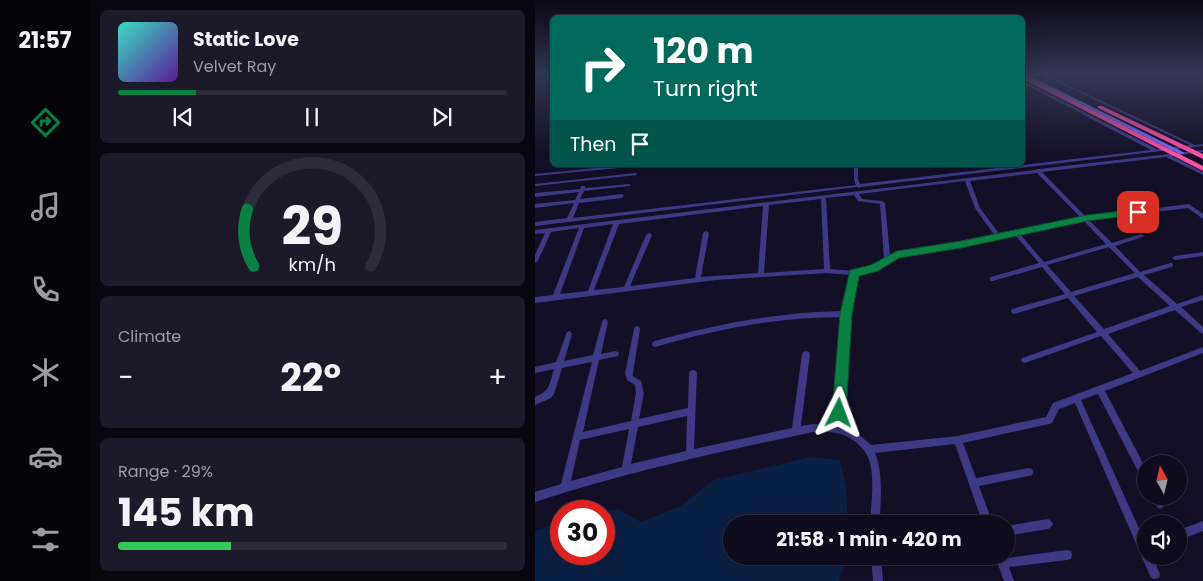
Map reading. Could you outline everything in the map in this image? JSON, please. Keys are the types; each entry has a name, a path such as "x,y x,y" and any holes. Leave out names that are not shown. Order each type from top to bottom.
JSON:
{"highway":[{"path":"1078,101 1180,150 1203,157"},
{"path":"1084,101 1180,150 1203,169"}],"street":[{"path":"1060,101 1156,150"},
{"path":"1091,101 1180,150 1203,174"},
{"path":"535,232 1038,171 1180,150 1203,144"},
{"path":"1025,166 1156,150 1203,150"},
{"path":"1033,165 1110,246 1203,331"},
{"path":"535,175 616,167"},
{"path":"856,167 860,200 879,201 882,203 887,259"},
{"path":"535,224 1016,167"},
{"path":"569,220 592,168"},
{"path":"535,185 635,174"},
{"path":"967,180 978,208 999,236"},
{"path":"535,195 629,185"},
{"path":"535,206 622,196"},
{"path":"823,198 827,271"},
{"path":"761,275 766,205"},
{"path":"535,300 698,280 827,271 854,273 867,271 897,255 1083,219 1189,206 1203,217"},
{"path":"590,293 617,222"},
{"path":"556,297 582,226"},
{"path":"535,261 549,230"},
{"path":"698,280 706,233"},
{"path":"1016,233 1139,375"},
{"path":"626,289 649,235"},
{"path":"993,279 1141,236"},
{"path":"1175,258 1203,254"},
{"path":"1014,312 1170,265"},
{"path":"838,429 846,314 854,273"},
{"path":"1025,360 1203,297"},
{"path":"655,344 732,325 811,313 846,314"},
{"path":"565,487 605,322"},
{"path":"626,470 640,387 630,378 629,373 637,329"},
{"path":"535,401 550,393 569,334"},
{"path":"870,449 958,440 1049,420 1056,406 1200,352 1203,360"},
{"path":"535,370 615,354"},
{"path":"796,432 806,354"},
{"path":"690,453 693,373"},
{"path":"1100,390 1137,461"},
{"path":"1077,399 1137,534"},
{"path":"577,437 692,410"},
{"path":"535,497 690,453 831,427 845,430 870,449 874,459 875,515"},
{"path":"958,440 985,515"},
{"path":"973,483 1029,472"},
{"path":"1015,530 1048,524"},
{"path":"1187,532 1203,526"},
{"path":"1015,559 1067,556"},
{"path":"877,565 878,581"},
{"path":"1003,565 1009,581"},
{"path":"1151,565 1155,574"}],"water":[{"path":"811,457 840,460 846,488 848,515 723,515 723,565 845,565 839,581 535,581 535,531 550,526 550,565 615,565 615,510 618,509 641,522 679,507 714,480"}],"route":[{"path":"839,413 846,314 854,273 874,268 892,256 961,245 1087,218 1138,212"}]}
